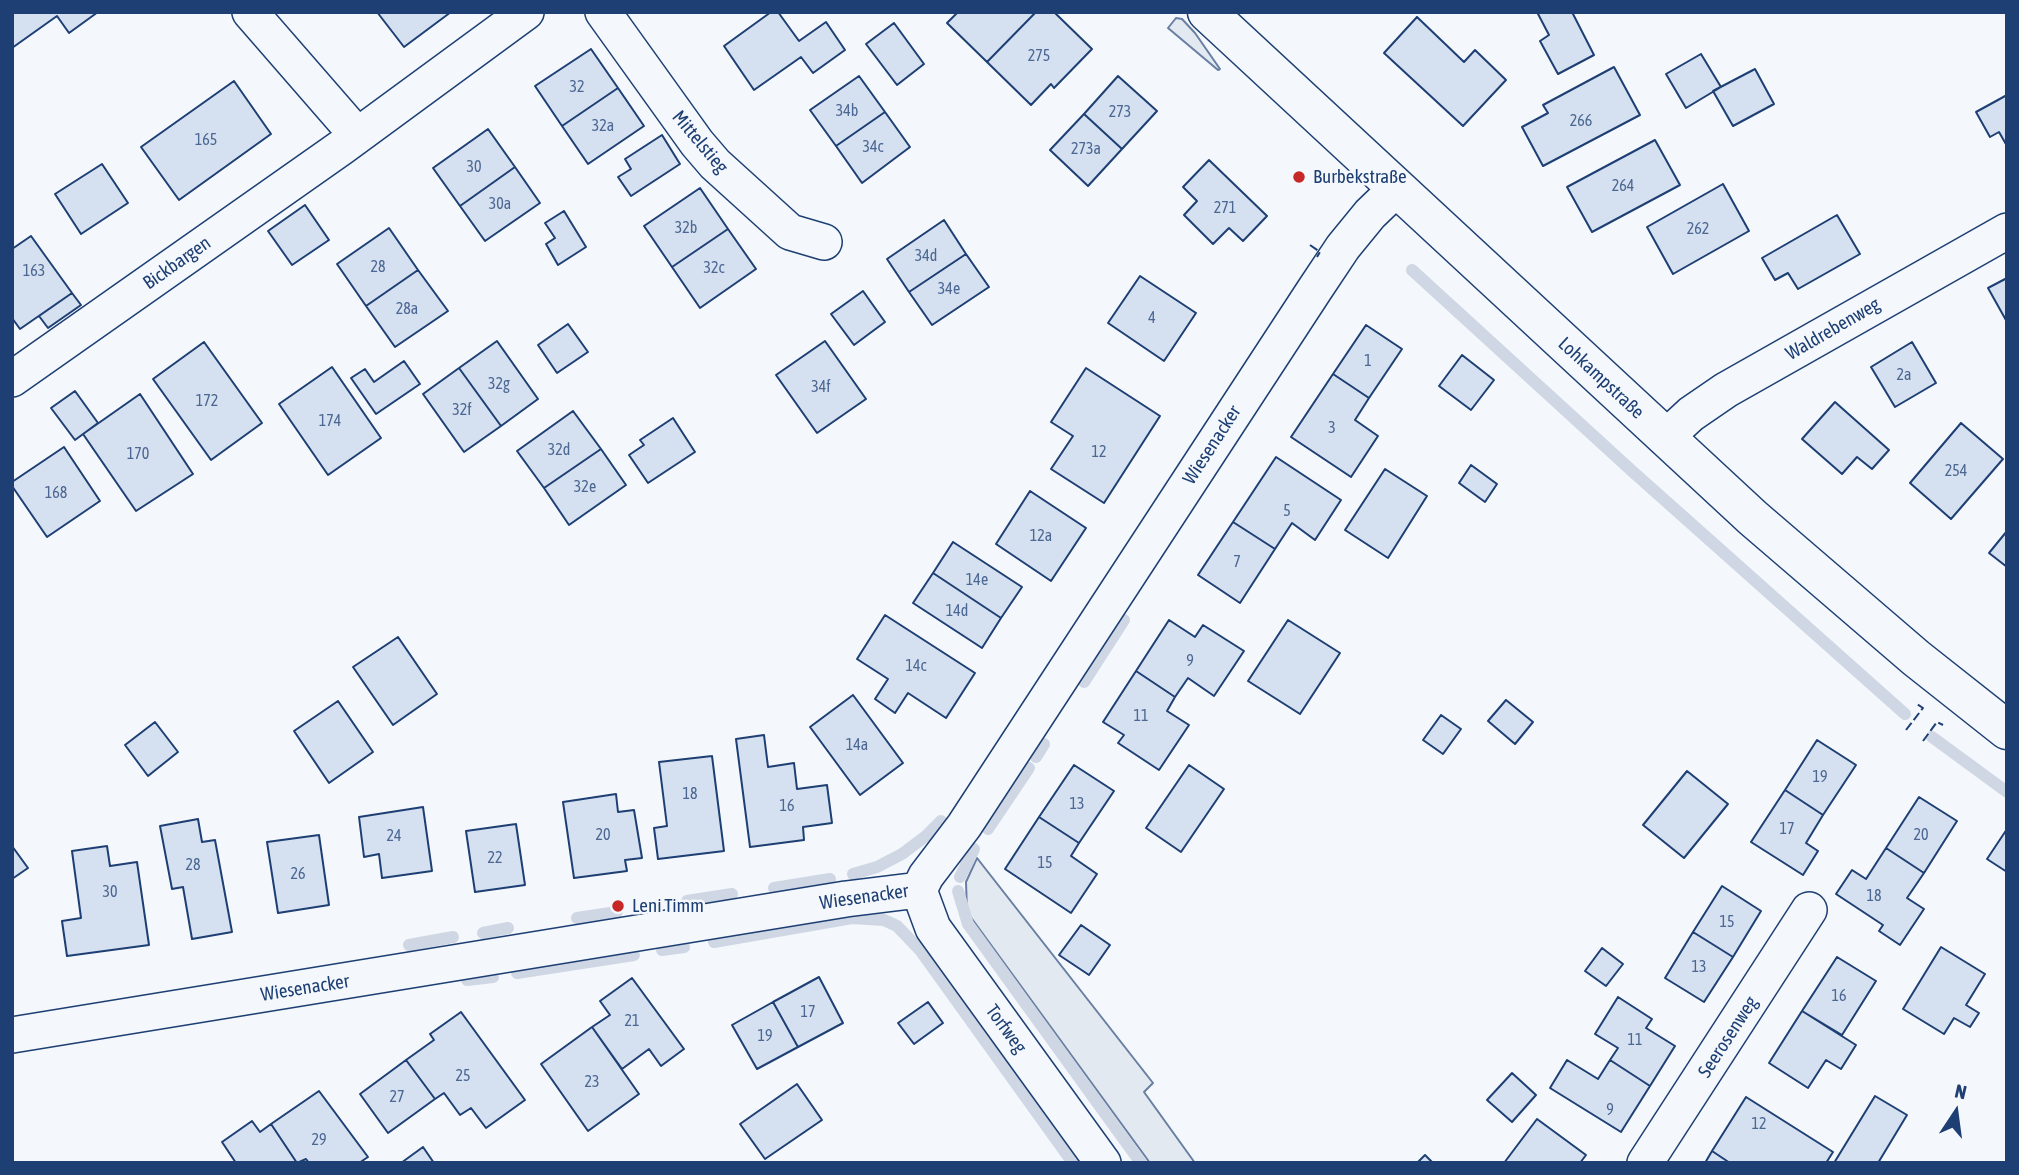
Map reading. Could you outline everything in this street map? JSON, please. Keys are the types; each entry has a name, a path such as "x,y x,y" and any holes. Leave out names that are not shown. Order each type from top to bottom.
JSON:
{"street":[{"path":"250,12 349,141 526,12"},
{"name":"Mittelstieg","path":"603,12 715,164 790,232 824,242"},
{"name":"Lohkampstraße","path":"1207,12 1774,536 1924,665 2007,730"},
{"name":"Bickbargen","path":"12,380 349,141"},
{"name":"Wiesenacker","path":"12,1035 846,899 919,890 926,876 964,826 1315,289 1370,214 1396,188"},
{"name":"Waldrebenweg","path":"1665,438 1691,414 1726,390 2007,231"},
{"name":"Torfweg","path":"919,890 933,928 1103,1163"},
{"name":"Seerosenweg","path":"1645,1163 1809,910"}],"shaded area":[{"path":"1176,18 1182,19 1195,33 1220,69 1168,28"},
{"path":"977,858 1153,1083 1144,1092 1195,1163 1150,1163 967,912 966,882"}],"building":[{"path":"12,12 98,12 69,33 57,16 12,48"},
{"path":"377,12 451,12 404,47"},
{"path":"771,12 778,12 799,41 826,22 845,50 813,73 801,57 754,90 724,46"},
{"path":"958,12 1036,12 987,62 947,23"},
{"path":"1036,12 1054,12 1092,49 1054,88 1051,84 1031,105 987,62"},
{"path":"1537,12 1572,12 1594,55 1558,74 1540,41 1549,35"},
{"path":"1417,17 1464,62 1475,50 1506,80 1463,126 1384,53"},
{"path":"894,23 924,64 897,85 866,44"},
{"path":"591,49 618,88 562,126 535,86"},
{"path":"1701,54 1721,87 1686,108 1666,74"},
{"path":"1614,67 1640,115 1543,166 1522,127 1548,113 1543,105"},
{"path":"1755,69 1774,104 1733,126 1713,91"},
{"path":"859,76 885,112 836,146 810,110"},
{"path":"1118,76 1157,111 1122,149 1084,114"},
{"path":"234,81 271,134 179,200 141,147"},
{"path":"618,88 644,126 588,164 562,126"},
{"path":"2007,95 2007,146 1999,132 1990,137 1976,112"},
{"path":"885,112 910,147 862,183 836,146"},
{"path":"1084,114 1122,149 1088,186 1050,150"},
{"path":"488,129 515,167 460,206 433,168"},
{"path":"662,135 680,164 631,196 618,177 631,169 625,159"},
{"path":"1655,140 1680,185 1592,232 1567,187"},
{"path":"1209,160 1267,216 1243,241 1229,228 1213,244 1184,215 1197,201 1183,187"},
{"path":"102,164 128,203 81,234 55,194"},
{"path":"515,167 540,203 485,241 460,206"},
{"path":"1723,184 1749,231 1673,274 1647,227"},
{"path":"700,188 728,229 672,267 644,226"},
{"path":"305,205 329,240 292,265 268,231"},
{"path":"564,211 586,247 558,265 546,244 555,238 545,223"},
{"path":"1837,215 1860,254 1798,289 1788,273 1775,280 1762,258"},
{"path":"944,220 966,254 909,292 887,259"},
{"path":"389,228 418,270 366,306 337,264"},
{"path":"728,229 756,269 700,308 672,267"},
{"path":"31,236 72,293 20,329 12,318 12,249"},
{"path":"966,254 989,287 932,325 909,292"},
{"path":"418,270 448,311 395,347 366,306"},
{"path":"1140,276 1196,313 1164,361 1108,323"},
{"path":"2007,278 2007,322 1988,288"},
{"path":"863,291 885,322 854,345 831,314"},
{"path":"72,293 81,305 48,328 39,316"},
{"path":"568,324 588,352 557,373 538,345"},
{"path":"1366,325 1402,349 1369,398 1333,374"},
{"path":"497,341 538,399 501,426 459,368"},
{"path":"825,341 866,399 817,433 776,375"},
{"path":"204,342 262,423 211,460 153,379"},
{"path":"1912,342 1936,383 1895,407 1871,367"},
{"path":"1462,355 1494,380 1471,410 1439,386"},
{"path":"404,361 420,384 376,414 351,378 365,369 374,382"},
{"path":"332,367 381,438 328,475 279,404"},
{"path":"459,368 501,426 464,452 423,394"},
{"path":"1086,368 1160,416 1104,503 1051,469 1073,436 1051,422"},
{"path":"1333,374 1369,398 1355,420 1378,436 1351,477 1291,437"},
{"path":"75,391 98,423 75,440 51,408"},
{"path":"140,394 193,474 136,511 83,434"},
{"path":"1835,402 1889,450 1872,469 1857,457 1842,474 1802,439"},
{"path":"573,411 601,449 544,488 517,451"},
{"path":"673,418 695,452 648,483 629,455 644,445 640,440"},
{"path":"1961,423 2003,459 1951,519 1910,483"},
{"path":"64,447 100,501 47,537 12,486 12,482"},
{"path":"601,449 626,485 569,525 544,488"},
{"path":"1276,457 1341,500 1315,540 1292,523 1275,549 1233,522"},
{"path":"1471,465 1497,484 1485,502 1459,483"},
{"path":"1385,469 1427,496 1388,558 1345,530"},
{"path":"1030,491 1086,528 1051,581 996,544"},
{"path":"1233,522 1275,549 1240,603 1198,575"},
{"path":"2007,531 2007,567 1989,553"},
{"path":"953,542 1022,587 1001,618 933,573"},
{"path":"933,573 1001,618 982,648 913,603"},
{"path":"885,615 975,673 946,718 908,693 895,713 875,699 888,679 857,659"},
{"path":"1169,620 1195,637 1203,625 1244,651 1214,696 1188,678 1175,697 1136,671"},
{"path":"1288,620 1340,653 1300,714 1248,681"},
{"path":"398,637 437,694 393,725 353,667"},
{"path":"1136,671 1175,697 1167,711 1189,725 1159,770 1118,743 1124,735 1103,722"},
{"path":"853,695 903,763 860,795 810,727"},
{"path":"1506,700 1533,722 1515,744 1488,721"},
{"path":"338,701 373,752 329,783 294,731"},
{"path":"1441,715 1461,729 1443,754 1423,740"},
{"path":"155,722 178,752 148,776 125,745"},
{"path":"764,735 768,767 794,763 797,789 827,785 832,823 803,827 804,840 750,847 736,739"},
{"path":"1817,740 1856,765 1823,815 1785,790"},
{"path":"712,756 724,851 658,859 654,828 667,826 659,762"},
{"path":"1074,765 1114,791 1079,843 1039,817"},
{"path":"1189,765 1224,789 1181,852 1146,828"},
{"path":"1687,771 1728,804 1684,858 1643,825"},
{"path":"1785,790 1823,815 1806,843 1818,851 1803,875 1751,842"},
{"path":"616,794 618,812 634,810 642,858 625,860 627,871 574,878 563,802"},
{"path":"1919,797 1957,821 1924,873 1886,848"},
{"path":"423,807 432,871 382,878 379,854 364,857 359,817"},
{"path":"1039,817 1079,843 1071,856 1097,874 1071,913 1005,869"},
{"path":"198,819 202,842 215,840 232,932 192,939 183,887 172,889 160,826"},
{"path":"516,824 525,885 475,892 466,831"},
{"path":"2007,829 2007,872 1987,859"},
{"path":"319,835 329,905 278,913 267,842"},
{"path":"12,846 28,868 12,879"},
{"path":"107,846 110,866 137,862 149,945 67,956 62,921 81,918 72,851"},
{"path":"1886,848 1924,873 1907,898 1924,909 1900,945 1879,931 1883,925 1836,894 1852,870 1866,879"},
{"path":"1722,886 1761,911 1733,957 1693,932"},
{"path":"1081,925 1110,945 1089,975 1059,955"},
{"path":"1693,932 1733,957 1704,1002 1665,978"},
{"path":"1941,947 1985,974 1966,1005 1979,1013 1970,1027 1954,1018 1944,1034 1903,1009"},
{"path":"1602,948 1623,964 1606,986 1585,971"},
{"path":"1837,957 1876,981 1842,1035 1802,1011"},
{"path":"819,977 843,1023 798,1047 773,1002"},
{"path":"632,978 684,1049 661,1066 649,1049 622,1069 592,1027 610,1015 600,1001"},
{"path":"1618,997 1652,1019 1646,1028 1675,1046 1650,1086 1610,1060 1618,1048 1595,1034"},
{"path":"773,1002 798,1047 757,1069 732,1025"},
{"path":"928,1002 943,1023 914,1044 898,1023"},
{"path":"1802,1011 1856,1045 1841,1069 1826,1060 1808,1088 1769,1063"},
{"path":"461,1012 525,1100 486,1128 471,1108 460,1115 444,1093 435,1099 406,1060 434,1040 430,1034"},
{"path":"592,1027 639,1094 588,1131 541,1064"},
{"path":"406,1060 435,1099 388,1133 360,1094"},
{"path":"1567,1060 1598,1079 1610,1060 1650,1086 1621,1132 1550,1088"},
{"path":"1512,1073 1536,1095 1512,1122 1487,1100"},
{"path":"797,1084 822,1120 765,1159 740,1124"},
{"path":"319,1091 368,1157 359,1163 309,1163 306,1159 297,1163 271,1124"},
{"path":"1875,1096 1907,1115 1878,1163 1834,1163"},
{"path":"1746,1097 1833,1152 1826,1163 1730,1163 1712,1151"},
{"path":"1537,1119 1586,1155 1580,1163 1504,1163"},
{"path":"252,1121 260,1132 271,1124 297,1163 236,1163 222,1142"},
{"path":"423,1147 434,1163 401,1163"},
{"path":"1712,1151 1730,1163 1705,1163"},
{"path":"1425,1155 1433,1163 1417,1163"}],"waterway":[{"path":"1412,270 1632,471 1905,714"},
{"path":"1084,682 1124,620"},
{"path":"1932,737 2007,792"},
{"path":"1036,757 1044,744"},
{"path":"988,829 1029,768"},
{"path":"853,874 877,867 902,854 941,821"},
{"path":"960,877 974,849"},
{"path":"774,888 830,879"},
{"path":"958,891 968,924 1141,1163"},
{"path":"687,901 732,894"},
{"path":"577,918 617,912"},
{"path":"714,942 852,918 884,920 897,926 920,950 1073,1163"},
{"path":"483,933 508,928"},
{"path":"409,945 453,937"},
{"path":"662,950 684,947"},
{"path":"517,973 634,955"},
{"path":"467,980 493,977"}],"fence":[{"path":"1310,245 1320,252 1317,257"},
{"path":"1906,730 1923,708 1917,704"},
{"path":"1923,741 1937,722 1943,725"}],"place":[{"name":"Burbekstraße","path":"1299,177"},
{"name":"Leni Timm","path":"618,906"}]}
